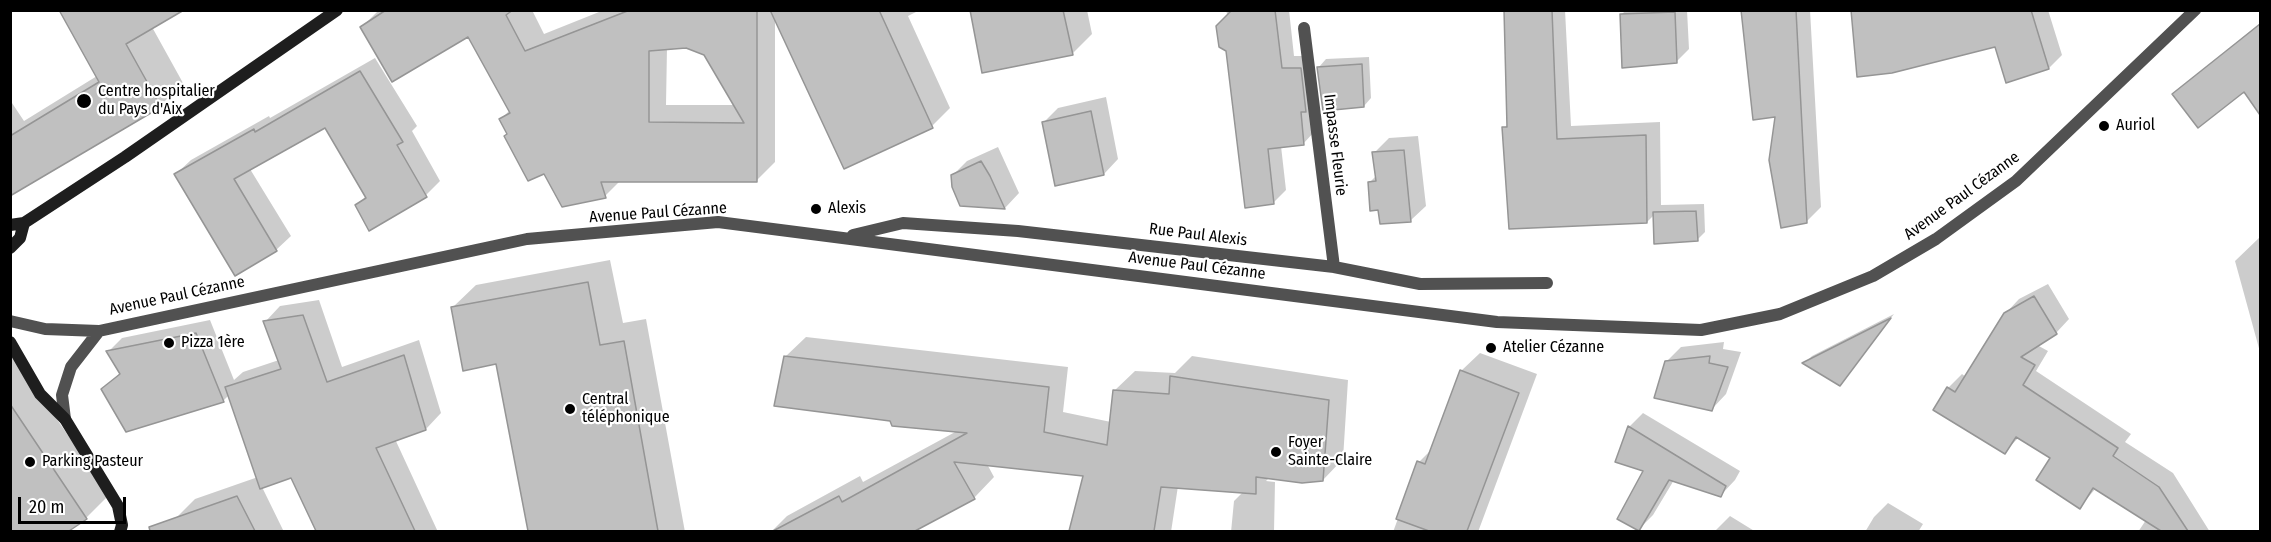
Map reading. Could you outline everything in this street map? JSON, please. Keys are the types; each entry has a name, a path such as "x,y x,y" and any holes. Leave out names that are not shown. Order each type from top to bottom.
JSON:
{"main road":[{"path":"10,225 24,223 176,123 337,10"},
{"path":"10,248 20,238 24,223"},
{"path":"10,342 40,394 65,419 118,506 122,525 120,531"}],"street":[{"name":"Avenue Paul Cézanne","path":"10,321 45,329 99,331 527,239 718,222 1497,322 1701,330 1780,314 1873,276 1936,239 2016,181 2195,10"},
{"name":"Impasse Fleurie","path":"1304,28 1334,267"},
{"name":"Rue Paul Alexis","path":"846,237 903,223 1018,231 1334,267 1420,284 1547,283"},
{"name":"Avenue Paul Cézanne","path":"65,419 62,395 71,367 99,331"}],"building":[{"path":"59,10 184,10 126,44 161,107 10,196 10,136 99,82"},
{"path":"386,10 513,10 506,15 525,51 630,10 757,10 757,182 601,182 606,198 562,207 544,174 528,181 504,136 507,134 499,119 510,113 468,37 392,82 360,27","holes":["686,48 704,55 744,123 649,122 649,51"]},
{"path":"770,10 879,10 933,128 844,169"},
{"path":"970,10 1063,10 1073,55 982,73"},
{"path":"1232,10 1275,10 1282,68 1301,68 1306,112 1301,112 1304,145 1268,149 1274,204 1245,208 1226,51 1219,47 1216,26"},
{"path":"1504,10 1552,10 1557,139 1646,135 1647,223 1509,229 1502,127 1507,127"},
{"path":"1741,10 1796,10 1807,223 1781,228 1769,160 1775,117 1753,120"},
{"path":"1851,10 2031,10 2049,69 2006,83 1995,47 1892,73 1857,77"},
{"path":"1675,12 1677,63 1622,68 1620,14"},
{"path":"2260,24 2260,115 2244,92 2198,128 2172,94"},
{"path":"1362,64 1364,107 1323,111 1317,67"},
{"path":"360,71 403,142 397,145 427,197 369,231 355,205 366,198 325,128 234,179 277,251 235,276 174,174 254,129 255,132"},
{"path":"1091,111 1104,175 1055,186 1042,122"},
{"path":"1404,150 1411,222 1380,224 1378,210 1370,211 1368,182 1376,181 1372,152"},
{"path":"981,161 1005,209 960,206 952,187 951,175"},
{"path":"1696,211 1698,241 1654,244 1653,212"},
{"name":"Central téléphonique","path":"588,282 600,345 624,341 658,531 528,531 496,364 463,371 451,307"},
{"path":"2034,296 2057,334 2021,357 2035,365 2023,385 2118,448 2113,456 2159,487 2188,531 2161,531 2093,488 2080,509 2036,480 2050,458 2016,437 2005,454 1933,410 1947,387 1955,392 2004,313"},
{"path":"303,315 327,382 404,355 426,430 376,448 415,531 316,531 291,478 260,489 225,387 281,369 263,321"},
{"path":"1891,318 1840,386 1802,363"},
{"path":"196,333 224,402 126,432 101,389 120,374 106,351"},
{"path":"784,356 1049,387 1044,432 1107,445 1113,390 1169,394 1170,376 1329,400 1323,481 1302,483 1256,477 1256,494 1161,487 1154,531 1069,531 1083,476 954,462 975,499 915,531 773,531 839,496 842,502 967,433 892,426 890,421 774,406"},
{"path":"1710,356 1709,363 1728,367 1712,411 1654,398 1665,361"},
{"path":"1460,370 1519,393 1467,531 1429,531 1396,519 1417,461 1425,464"},
{"name":"Parking Pasteur","path":"10,404 87,519 69,531 10,531"},
{"path":"1628,426 1726,486 1721,497 1669,480 1639,531 1617,519 1643,471 1615,462"},
{"path":"237,496 255,531 150,531 149,527"}],"place":[{"name":"Centre hospitalier du Pays d'Aix","path":"84,101"},
{"name":"Auriol","path":"2104,126"},
{"name":"Alexis","path":"816,209"},
{"name":"Pizza 1ère","path":"169,343"},
{"name":"Atelier Cézanne","path":"1491,348"},
{"name":"Central téléphonique","path":"570,409"},
{"name":"Foyer Sainte-Claire","path":"1276,452"},
{"name":"Parking Pasteur","path":"30,462"}]}
